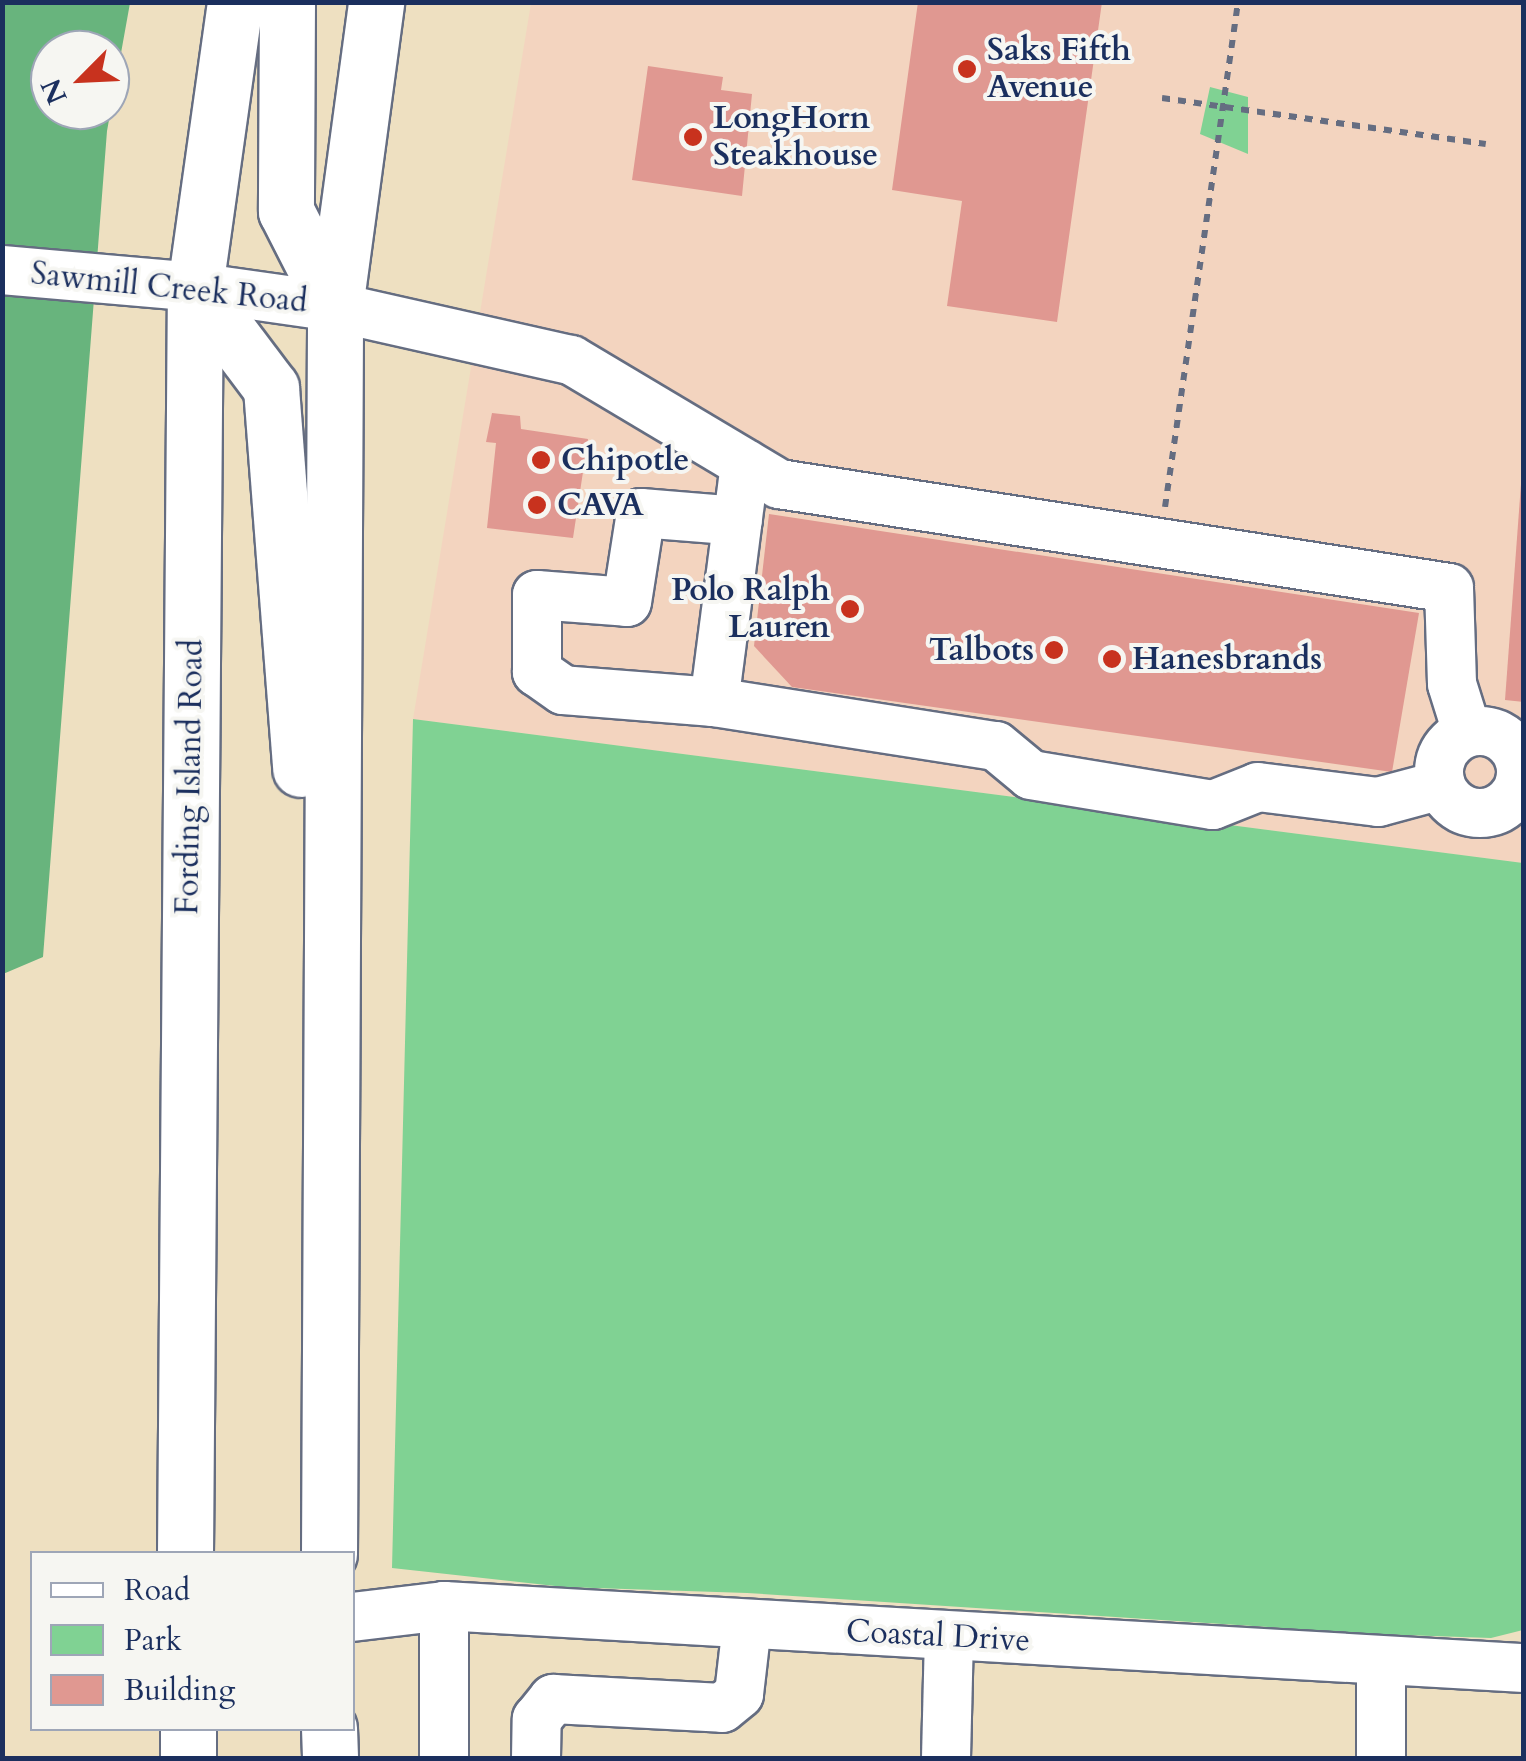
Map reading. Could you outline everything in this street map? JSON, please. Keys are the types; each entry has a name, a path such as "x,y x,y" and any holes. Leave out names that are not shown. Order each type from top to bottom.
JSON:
{"highway":[{"name":"Fording Island Road","path":"185,1551 195,287 236,2"},
{"path":"288,2 286,211 335,307"},
{"path":"329,1551 335,307 376,2"},
{"path":"195,287 272,388 330,1176"},
{"path":"188,1731 188,1758"},
{"path":"330,1731 330,1758"}],"street":[{"name":"Sawmill Creek Road","path":"2,270 195,287 335,307 571,360 780,484 1449,588 1452,684 1500,740"},
{"path":"714,702 745,464"},
{"path":"738,521 640,513 627,602 537,595 537,672 563,690 714,702 996,746 1031,775 1214,805 1258,786 1378,802 1441,785"},
{"path":"1500,740 1522,774 1516,803 1478,813 1449,799 1441,785 1443,753 1500,740"},
{"path":"444,1606 444,1758"},
{"name":"Coastal Drive","path":"355,1617 444,1606 1381,1663 1524,1668"},
{"path":"536,1758 537,1719 553,1699 722,1708 739,1694 746,1625"},
{"path":"946,1758 950,1637"},
{"path":"1381,1663 1381,1758"}],"path":[{"path":"1160,543 1238,2"},
{"path":"1162,98 1486,144"}],"shaded area":[{"path":"531,3 1523,3 1523,863 413,719"}],"green space":[{"path":"3,3 130,3 125,30 30,30 30,130 107,130 43,957 3,974"},
{"path":"1210,87 1248,97 1248,154 1200,134"},
{"path":"413,719 1523,863 1523,1630 1491,1638 1374,1634 747,1593 564,1587 392,1568"}],"building":[{"path":"918,2 1102,2 1057,322 947,306 962,201 892,190"},
{"name":"LongHorn Steakhouse","path":"648,66 723,77 721,90 752,94 742,196 632,180"},
{"path":"492,413 520,416 521,429 588,439 573,538 487,528 496,443 486,442"},
{"path":"1524,484 1524,702 1505,700"},
{"path":"769,514 1419,613 1392,772 792,687 754,646"}],"place":[{"name":"Saks Fifth Avenue","path":"967,69"},
{"name":"LongHorn Steakhouse","path":"693,137"},
{"name":"Chipotle","path":"541,460"},
{"name":"CAVA","path":"537,505"},
{"name":"Polo Ralph Lauren","path":"850,609"},
{"name":"Talbots","path":"1054,650"},
{"name":"Hanesbrands","path":"1112,659"}]}
